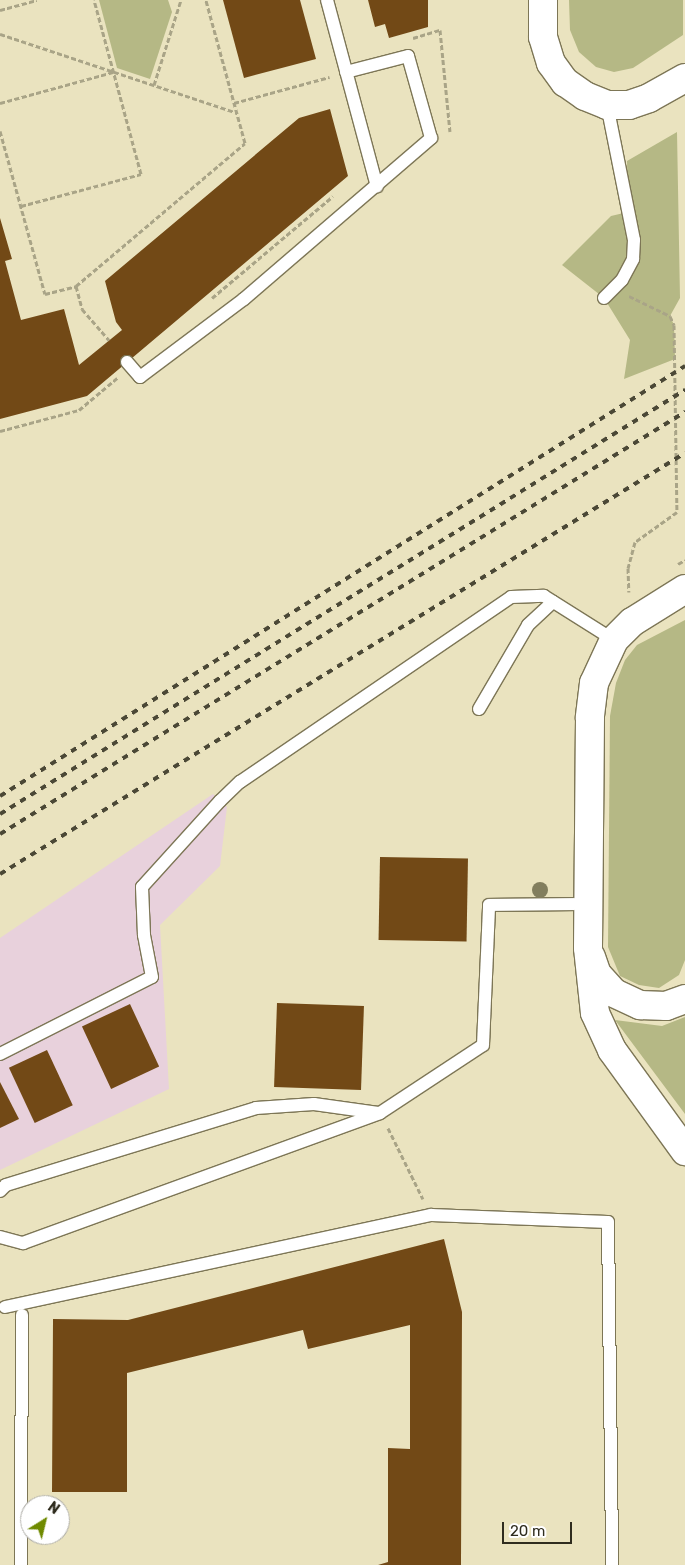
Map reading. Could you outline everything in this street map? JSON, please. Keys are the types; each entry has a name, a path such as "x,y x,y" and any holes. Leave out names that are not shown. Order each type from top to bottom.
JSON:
{"street":[{"path":"543,0 543,37 551,62 565,82 585,96 607,105 629,105 649,98 685,78"},
{"path":"685,589 653,608 614,640 594,683 590,718 588,948 595,1013 612,1050 685,1152"},
{"path":"588,948 597,974 614,993 640,1005 666,1006 685,999"}],"lane":[{"path":"327,0 377,186"},
{"path":"129,364 140,377 244,299 431,138 408,56 346,72"},
{"path":"604,298 622,280 629,266 634,240 607,105"},
{"path":"0,1054 152,977 144,935 142,887 240,782 511,597 544,596 614,640"},
{"path":"479,709 528,625 553,602"},
{"path":"0,1237 23,1243 380,1113 483,1045 489,905 574,904"},
{"path":"0,1191 6,1185 256,1108 314,1104 380,1113"},
{"path":"5,1307 431,1215 608,1222 612,1565"},
{"path":"21,1565 22,1315"}],"path":[{"path":"0,10 37,0"},
{"path":"21,206 141,174 94,0"},
{"path":"154,85 181,0"},
{"path":"0,131 45,294 76,286 245,143 206,0"},
{"path":"440,30 451,142"},
{"path":"0,34 237,113"},
{"path":"0,103 114,72"},
{"path":"234,103 346,72"},
{"path":"206,302 335,194"},
{"path":"76,286 82,309 109,340"},
{"path":"626,294 670,316 674,325 677,512 635,542 628,568 629,593"},
{"path":"0,432 79,410 129,364"},
{"path":"380,1113 431,1215"}],"shaded area":[{"path":"213,794 227,807 220,866 160,925 169,1089 0,1170 0,938"}],"green space":[{"path":"99,0 168,0 172,12 150,79 117,68"},
{"path":"569,0 683,0 683,35 633,68 614,72 596,67 579,52 570,30"},
{"path":"677,132 680,298 670,316 674,325 675,359 624,379 630,340 604,298 562,265 611,216 628,212 627,161"},
{"path":"685,620 685,960 679,975 659,988 639,985 620,976 608,947 610,716 616,683 625,660 637,645"},
{"path":"685,1017 685,1114 615,1020 662,1026"}],"building":[{"path":"223,0 300,0 316,59 244,78"},
{"path":"368,0 428,0 428,27 389,38 385,24 375,27"},
{"path":"330,109 348,176 87,396 0,419 0,218 12,259 5,261 21,320 64,309 79,365 122,330 116,322 105,281 299,118"},
{"path":"380,857 468,859 467,942 379,940"},
{"path":"277,1003 364,1006 361,1090 274,1087"},
{"path":"130,1004 159,1067 111,1089 82,1026"},
{"path":"47,1050 73,1105 35,1123 9,1068"},
{"path":"0,1082 19,1119 0,1128"},
{"path":"444,1239 462,1312 461,1565 378,1565 388,1562 388,1448 410,1449 410,1325 308,1349 303,1330 127,1373 127,1492 52,1492 53,1319 128,1320"}],"railway":[{"path":"0,796 685,366"},
{"path":"0,814 685,390"},
{"path":"0,834 685,412"},
{"path":"0,874 685,453"}]}
